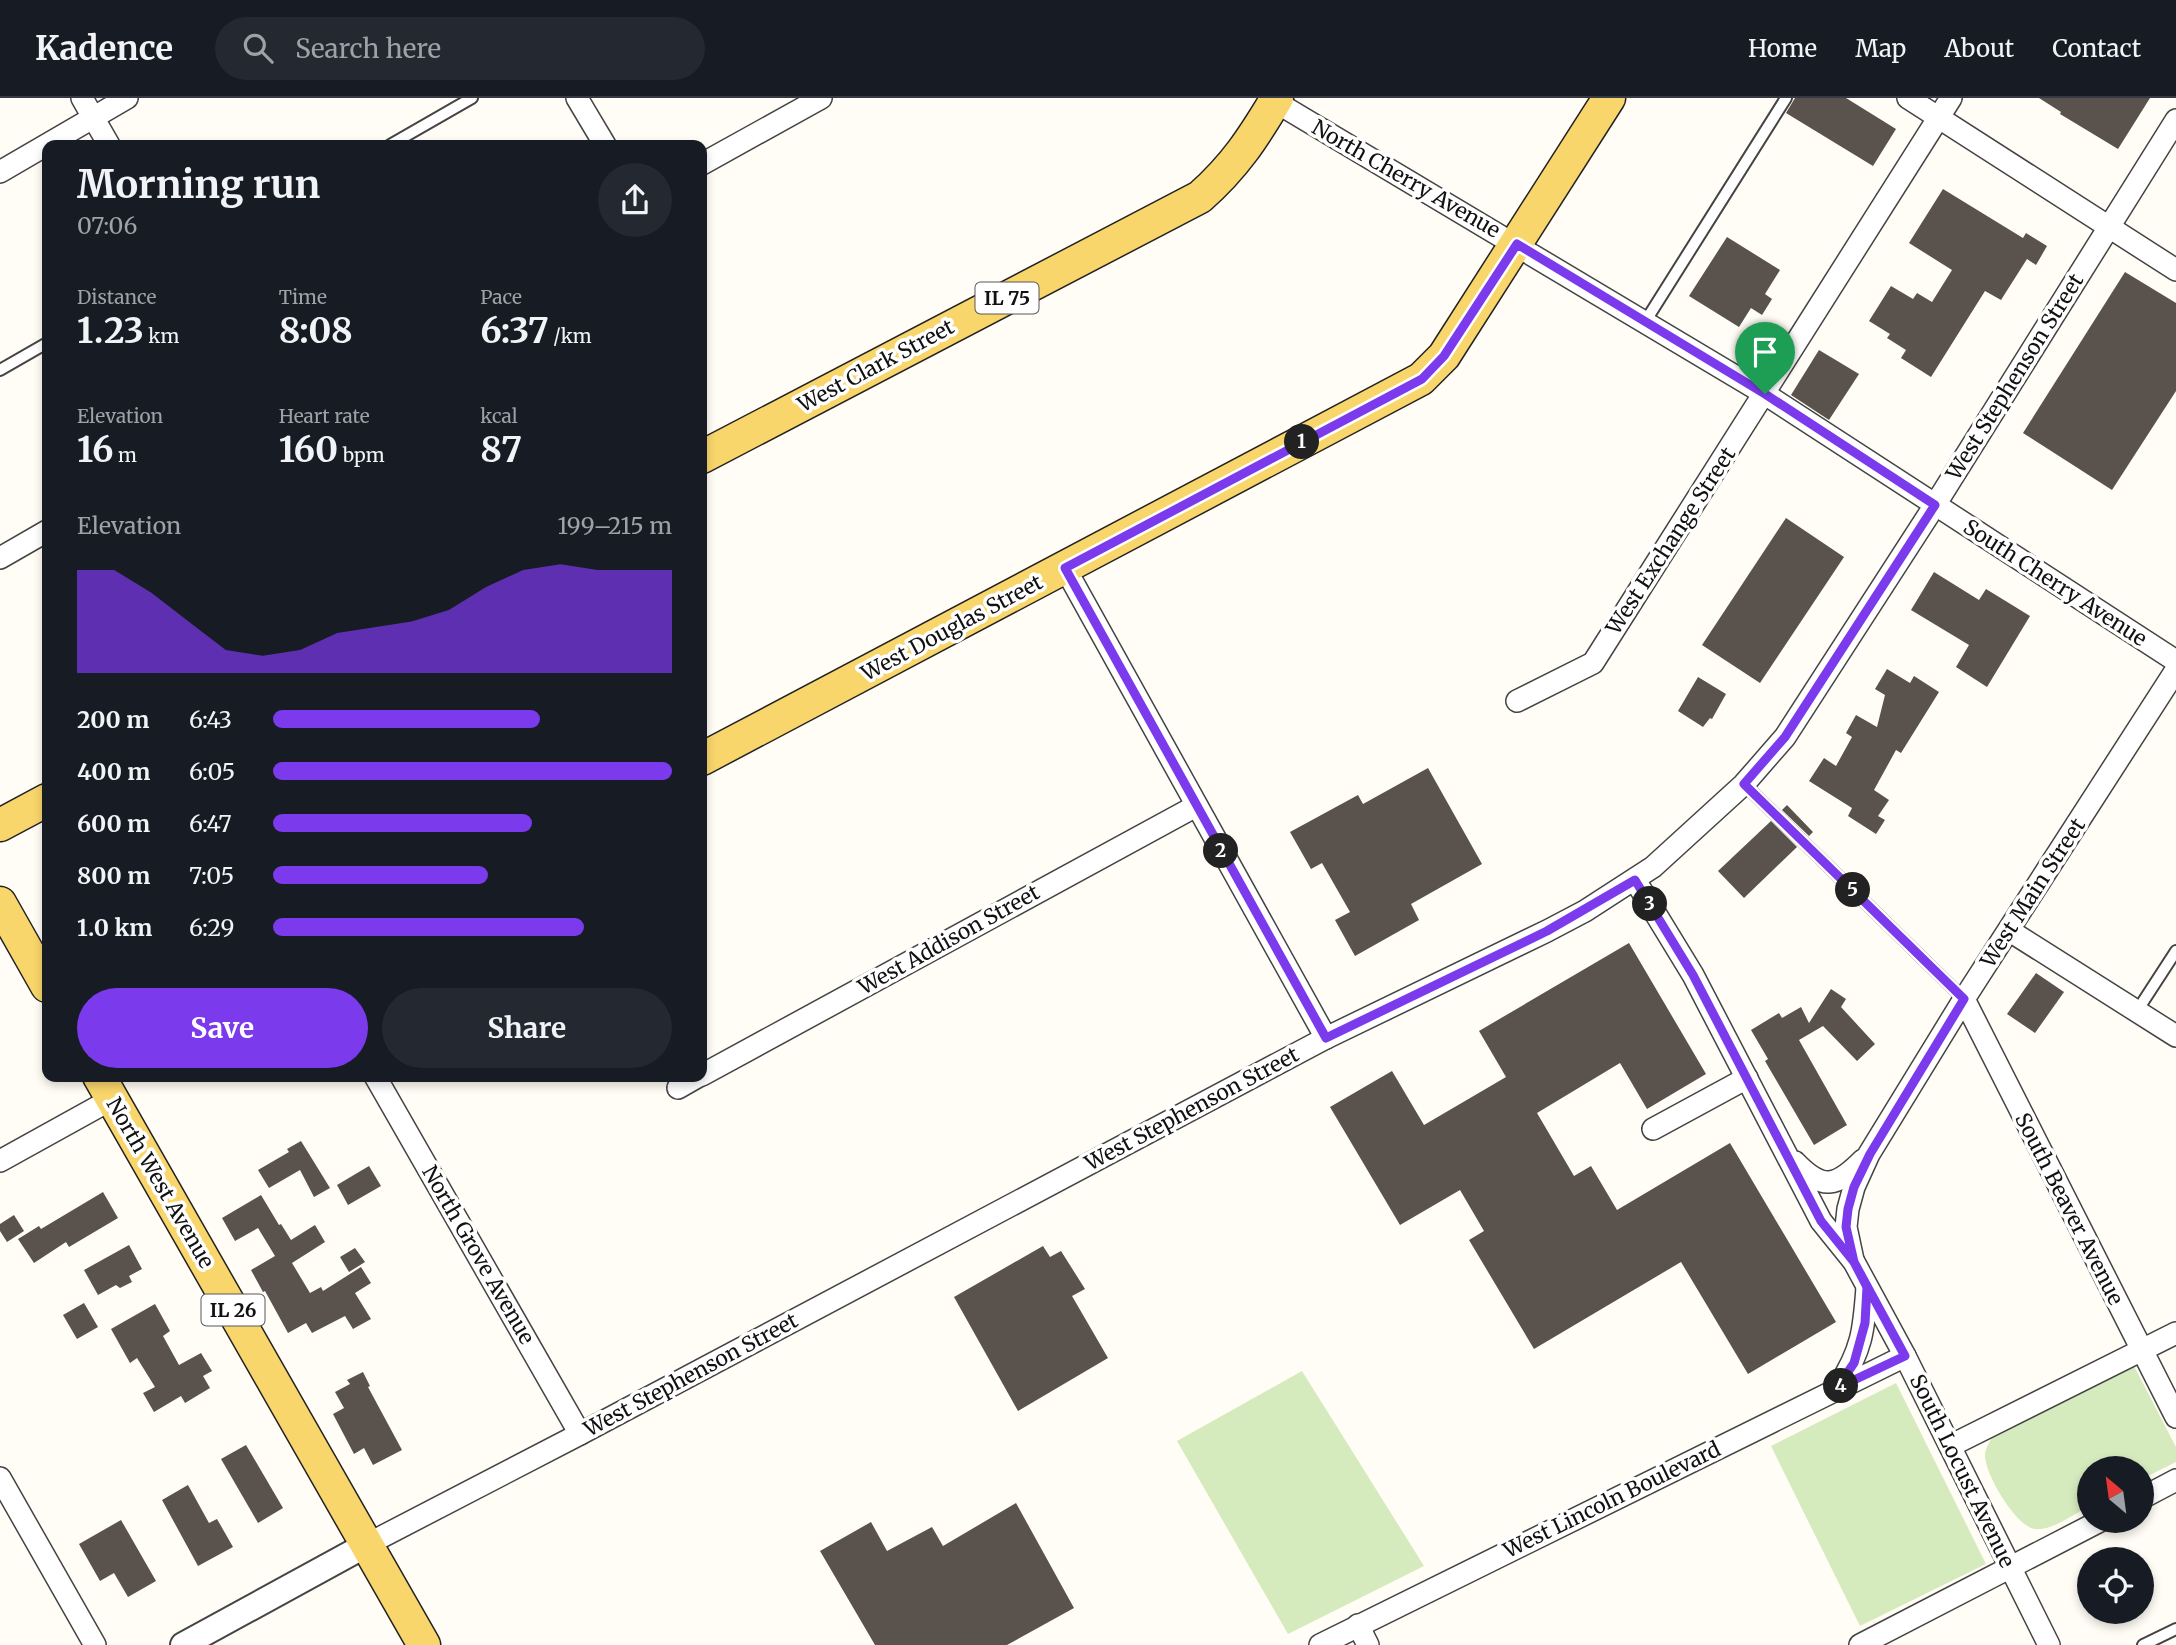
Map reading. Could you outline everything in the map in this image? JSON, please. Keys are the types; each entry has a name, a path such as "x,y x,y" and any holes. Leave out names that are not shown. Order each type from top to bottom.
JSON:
{"main road":[{"name":"West Douglas Street","path":"707,756 1422,379 1444,356 1609,98"},
{"name":"West Clark Street","path":"707,454 1200,197 1224,176 1242,155 1273,99"},
{"path":"0,825 42,803"},
{"path":"0,903 42,977"},
{"name":"North West Avenue","path":"103,1083 366,1545"},
{"name":"IL 26","path":"366,1545 424,1645"}],"street":[{"path":"82,98 107,140"},
{"path":"55,140 127,98"},
{"path":"577,98 602,140"},
{"path":"707,161 821,98"},
{"path":"1908,98 2176,270"},
{"name":"West Exchange Street","path":"1517,701 1593,663 1951,98"},
{"name":"North Cherry Avenue","path":"1273,99 1765,394 1935,505"},
{"name":"West Stephenson Street","path":"183,1645 366,1545 1326,1038 1547,931 1653,867 1744,784 1785,737 1935,505 2176,120"},
{"path":"0,172 42,148"},
{"name":"South Cherry Avenue","path":"1935,505 2176,661"},
{"path":"0,558 42,534"},
{"path":"1065,568 1326,1038"},
{"name":"West Main Street","path":"1870,1154 1964,999 2176,670"},
{"name":"West Addison Street","path":"707,1071 1196,806"},
{"name":"South Locust Avenue","path":"1635,880 1693,975 1821,1221 1854,1262 1905,1356 2049,1645"},
{"path":"2010,931 2176,1036"},
{"name":"South Beaver Avenue","path":"1964,999 2176,1418"},
{"path":"1653,1129 1746,1078"},
{"name":"North Grove Avenue","path":"378,1082 580,1434"},
{"name":"West Addison Street","path":"678,1088 688,1082"},
{"path":"0,1161 103,1083"},
{"path":"1785,1152 1808,1176 1822,1181 1837,1181 1847,1176 1870,1154"},
{"name":"South Locust Avenue","path":"1854,1262 1846,1227 1848,1209 1854,1187 1870,1154"},
{"path":"1837,1388 1854,1363 1860,1345 1865,1323 1867,1287"},
{"path":"1950,1446 2176,1333"},
{"name":"West Lincoln Boulevard","path":"1320,1645 1905,1356"},
{"path":"0,1478 95,1645"},
{"path":"2154,1492 2176,1480"},
{"path":"1860,1645 2078,1533"},
{"path":"1358,1625 1368,1645"}],"lane":[{"path":"399,140 472,98"},
{"path":"1645,322 1786,98"},
{"path":"0,370 42,346"},
{"path":"1744,784 1964,999"},
{"path":"2137,1011 2176,951"},
{"path":"2143,1645 2176,1629"}],"green space":[{"path":"2134,1366 2176,1447 2176,1462 2154,1473 2154,1456 2077,1456 2077,1513 2048,1527 2035,1529 2027,1526 2011,1510 1990,1475 1985,1453 1993,1436"},
{"path":"1302,1371 1424,1566 1288,1634 1177,1441"},
{"path":"1896,1383 1986,1564 1860,1626 1771,1446"}],"building":[{"path":"1795,98 1846,98 1896,129 1873,166 1786,113"},
{"path":"2039,98 2150,98 2118,149"},
{"path":"1943,189 2023,238 2026,233 2047,246 2036,265 2027,259 2001,300 1985,291 1931,377 1901,358 1906,350 1887,338 1890,334 1869,321 1891,286 1913,299 1917,293 1932,302 1952,270 1909,243"},
{"path":"1727,237 1780,270 1765,294 1772,299 1762,315 1751,308 1739,327 1689,296"},
{"path":"2125,272 2176,303 2176,391 2112,490 2023,433"},
{"path":"1819,350 1859,374 1829,420 1791,395"},
{"path":"1786,518 1844,557 1760,683 1702,645"},
{"path":"1934,572 1979,600 1986,589 2030,616 1987,687 1956,667 1969,645 1911,610"},
{"path":"1887,669 1910,683 1914,676 1939,692 1901,753 1896,750 1874,790 1889,800 1878,816 1885,820 1876,834 1848,816 1852,808 1809,781 1824,758 1836,766 1852,737 1846,733 1856,715 1877,727 1885,695 1875,689"},
{"path":"1698,677 1726,694 1712,719 1703,727 1678,711"},
{"path":"1428,768 1482,864 1411,904 1419,920 1355,956 1335,920 1350,912 1322,863 1311,869 1290,832 1358,795 1363,804"},
{"path":"1787,805 1813,832 1809,836 1782,810"},
{"path":"1771,821 1797,847 1744,898 1718,871"},
{"path":"1629,943 1706,1074 1647,1109 1620,1063 1537,1113 1574,1176 1591,1166 1617,1210 1730,1143 1836,1322 1748,1374 1681,1262 1534,1349 1469,1240 1484,1231 1460,1190 1400,1225 1330,1107 1392,1071 1424,1125 1506,1077 1479,1031"},
{"path":"2036,973 2064,992 2035,1033 2007,1014"},
{"path":"1831,989 1846,999 1841,1007 1875,1044 1857,1061 1823,1026 1799,1040 1847,1125 1814,1145 1765,1061 1768,1059 1751,1030 1779,1013 1782,1018 1801,1007 1809,1023"},
{"path":"301,1141 330,1188 314,1197 300,1170 269,1188 258,1170 289,1152 287,1149"},
{"path":"369,1166 381,1186 348,1205 337,1185"},
{"path":"103,1192 118,1218 69,1247 66,1242 34,1263 18,1239 39,1226 41,1229"},
{"path":"261,1195 291,1240 315,1225 325,1242 292,1263 310,1293 321,1287 323,1291 361,1267 371,1283 355,1293 371,1319 353,1329 345,1316 312,1333 306,1323 288,1333 251,1270 275,1256 258,1228 235,1241 222,1218"},
{"path":"14,1215 24,1231 7,1242 0,1231 0,1224"},
{"path":"129,1245 142,1269 129,1276 132,1282 120,1288 116,1285 98,1295 84,1270"},
{"path":"1043,1246 1050,1257 1061,1251 1085,1289 1072,1296 1108,1358 1018,1411 954,1297"},
{"path":"355,1248 365,1262 349,1272 340,1257"},
{"path":"84,1303 98,1327 77,1339 63,1315"},
{"path":"155,1304 170,1331 163,1336 179,1365 201,1353 212,1371 203,1376 210,1388 185,1403 181,1396 154,1412 143,1393 155,1387 137,1358 130,1363 111,1329"},
{"path":"363,1372 370,1386 368,1387 402,1450 373,1465 364,1448 354,1454 333,1414 344,1408 335,1392 350,1384 347,1380"},
{"path":"246,1445 283,1508 258,1523 221,1459"},
{"path":"188,1485 209,1523 217,1519 233,1547 198,1566 162,1500"},
{"path":"1016,1503 1074,1608 1007,1645 875,1645 820,1551 871,1522 887,1551 932,1527 943,1546"},
{"path":"121,1520 156,1581 128,1597 114,1573 100,1581 79,1544"}],"route":[{"path":"1765,394 1517,244 1444,356 1422,379 1065,568 1326,1038 1547,931 1635,880 1693,975 1821,1221 1854,1262 1905,1356 1837,1388 1854,1363 1865,1323 1867,1287 1854,1262 1846,1227 1854,1187 1870,1154 1964,999 1744,784 1785,737 1935,505 1765,394"}]}
